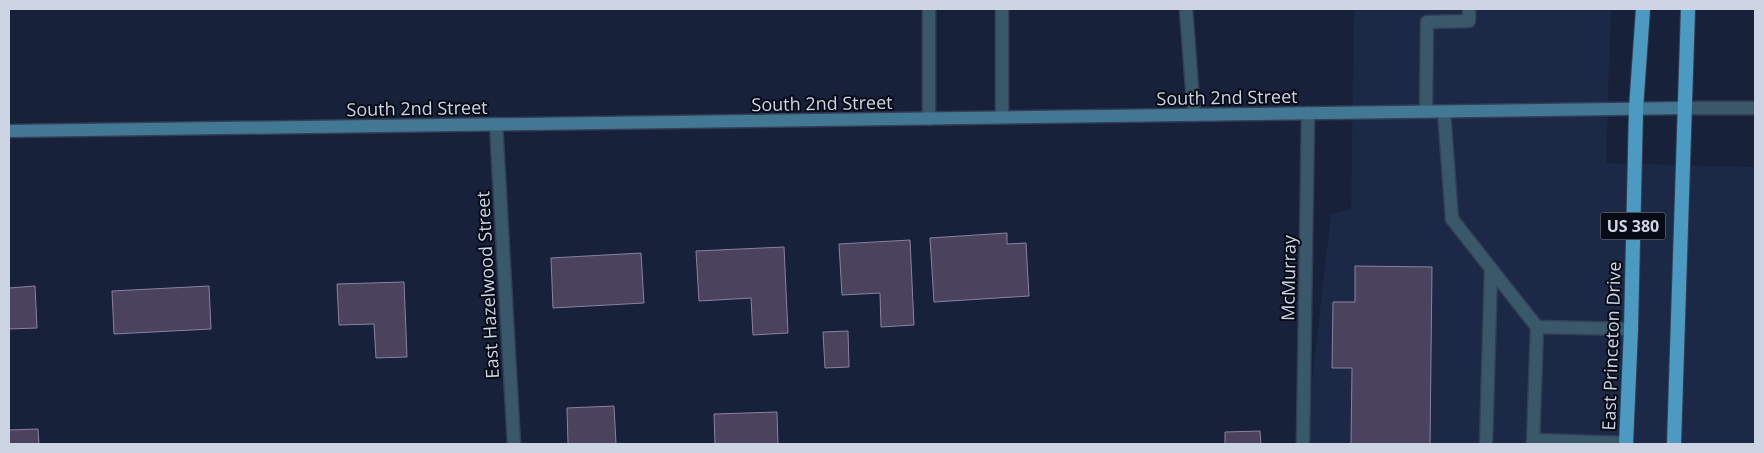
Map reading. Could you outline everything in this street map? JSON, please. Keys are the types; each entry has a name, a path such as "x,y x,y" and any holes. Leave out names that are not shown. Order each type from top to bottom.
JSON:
{"highway":[{"name":"East Princeton Drive","path":"1626,444 1631,329 1636,109 1643,9"},
{"name":"US 380","path":"1674,444 1688,9"}],"main road":[{"name":"South 2nd Street","path":"9,131 1685,108"}],"street":[{"path":"929,9 929,119"},
{"path":"1002,9 1002,117"},
{"path":"1186,9 1194,115"},
{"path":"1426,112 1427,22 1469,21 1469,9"},
{"path":"1685,108 1755,108"},
{"path":"1444,112 1452,219 1537,327 1533,442 1626,444"},
{"name":"McMurray","path":"1303,444 1308,113"},
{"name":"East Hazelwood Street","path":"496,124 514,444"},
{"path":"1486,444 1491,269"},
{"path":"1537,327 1631,329"}],"shaded area":[{"path":"1354,9 1611,9 1606,163 1755,167 1755,444 1305,444 1331,214 1351,209"}],"building":[{"path":"1007,233 1007,244 1026,243 1029,296 934,302 930,238"},
{"path":"910,240 914,325 881,327 880,293 842,295 839,244"},
{"path":"784,247 788,333 753,335 751,298 699,301 696,251"},
{"path":"641,253 644,303 553,308 551,258"},
{"path":"1355,266 1432,267 1430,444 1351,444 1352,368 1332,368 1333,302 1355,302"},
{"path":"404,282 407,357 376,358 374,324 339,325 337,284"},
{"path":"35,286 37,328 9,329 9,288"},
{"path":"209,286 211,329 114,334 112,291"},
{"path":"848,331 849,367 825,368 823,332"},
{"path":"614,406 616,444 568,444 567,408"},
{"path":"777,412 778,444 715,444 714,414"},
{"path":"38,429 39,444 9,444 9,430"},
{"path":"1260,431 1261,444 1225,444 1225,432"}]}
